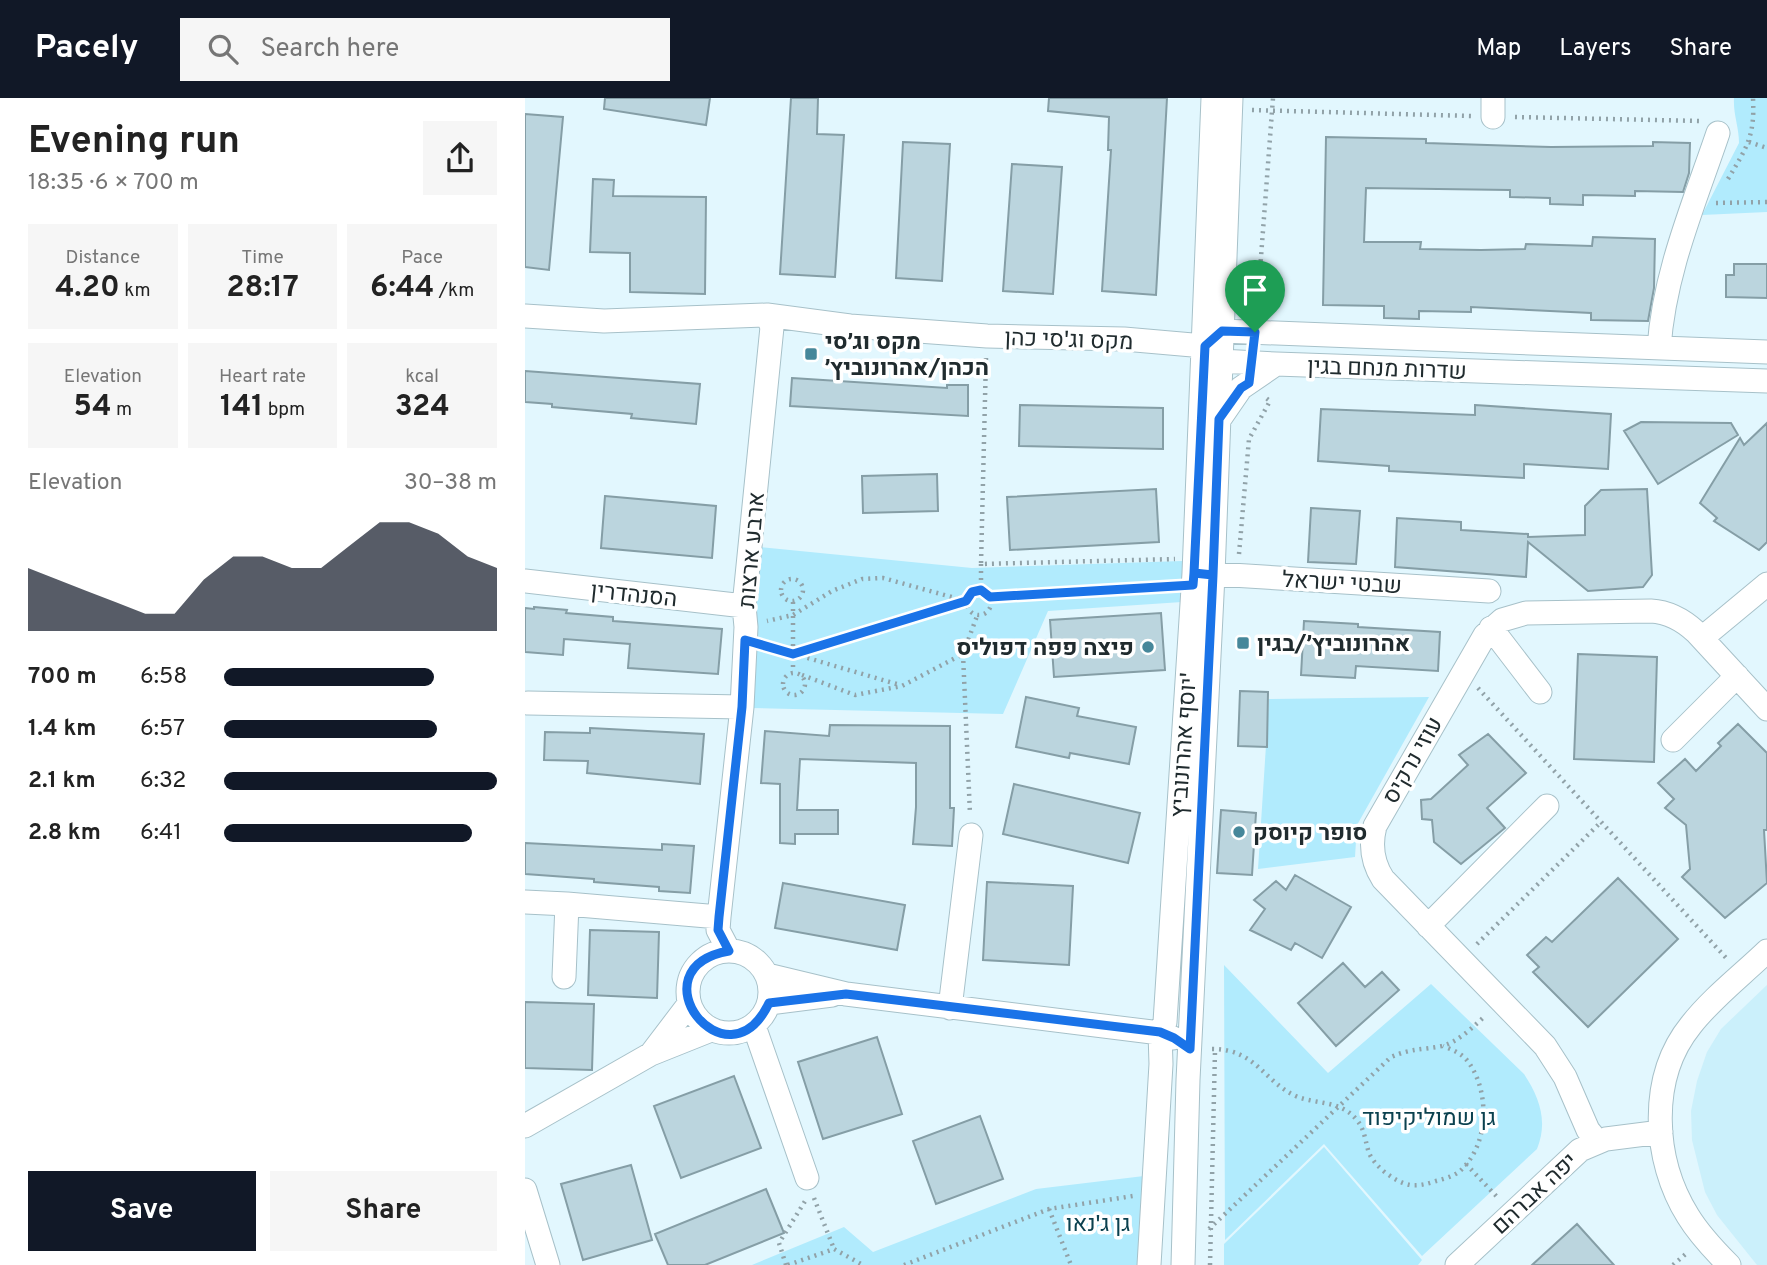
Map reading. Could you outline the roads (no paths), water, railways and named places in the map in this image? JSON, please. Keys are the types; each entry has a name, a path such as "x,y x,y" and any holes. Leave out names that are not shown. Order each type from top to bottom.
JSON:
{"street":[{"name":"יוסף אהרונוביץ'","path":"1184,1259 1199,573 1219,419 1215,346 1213,98"},
{"name":"יוסף אהרונוביץ'","path":"1149,1265 1161,1064 1160,1032 1165,1022 1231,98"},
{"path":"1659,348 1661,319 1671,268 1719,133"},
{"name":"מקס וג'סי כהן","path":"525,316 604,321 695,317 987,336 1123,339 1215,346"},
{"name":"ארבע ארצות","path":"729,951 718,930 742,707 745,624 769,321"},
{"name":"שדרות מנחם בגין","path":"1215,346 1255,332 1767,352"},
{"name":"שדרות מנחם בגין","path":"1215,346 1276,364 1767,381"},
{"path":"1219,419 1241,388 1276,364"},
{"name":"שבטי ישראל","path":"1199,573 1489,592"},
{"name":"הסנהדרין","path":"525,582 745,624"},
{"path":"1702,638 1767,584"},
{"path":"1539,692 1491,628 1507,617 1526,613 1651,611 1679,619 1702,638 1767,709"},
{"name":"עוזי נרקיס","path":"1491,628 1378,818 1373,834 1373,857 1378,872 1388,886 1537,1036 1571,1089 1588,1130 1598,1142"},
{"path":"1673,740 1737,676"},
{"path":"528,703 742,707"},
{"path":"1428,926 1547,806"},
{"path":"950,1008 971,835"},
{"path":"525,902 719,917"},
{"path":"563,977 567,904"},
{"path":"729,951 746,954 758,963 767,975 769,1003 763,1016 754,1026 740,1032 725,1034 711,1030 695,1016 688,1004 687,989 693,972 708,957 729,951"},
{"path":"1729,1265 1695,1227 1675,1193 1666,1167 1661,1132 1663,1090 1668,1066 1691,1025 1767,951"},
{"path":"767,975 846,994 1115,1029 1160,1032 1190,1049"},
{"path":"769,1003 846,994"},
{"path":"651,1054 688,1004"},
{"path":"754,1026 807,1178"},
{"path":"1115,1029 1146,1049 1161,1064"},
{"path":"525,1126 651,1054 711,1030"},
{"name":"יפה אברהם","path":"1457,1265 1572,1156 1598,1142 1625,1135 1661,1132"},
{"path":"525,1190 548,1265"}],"place":[{"name":"מקס וג׳סי הכהן/אהרונוביץ׳","path":"811,354"},
{"name":"אהרונוביץ׳/בגין","path":"1243,643"},
{"name":"פיצה פפה דפוליס","path":"1148,647"},
{"name":"סופר קיוסק","path":"1239,832"}],"park label":[{"name":"גן שמוליקיפוד","path":"1429,1117"},
{"name":"גן ג'נאו","path":"1098,1223"}]}
